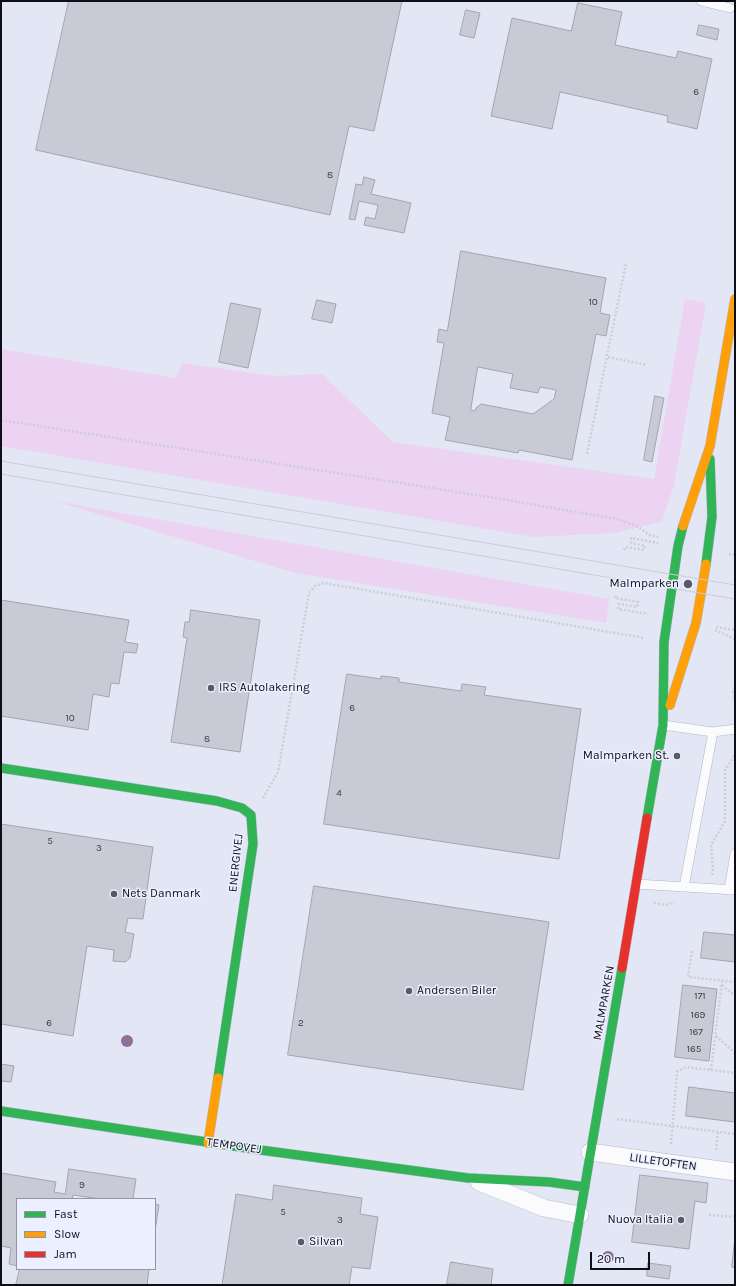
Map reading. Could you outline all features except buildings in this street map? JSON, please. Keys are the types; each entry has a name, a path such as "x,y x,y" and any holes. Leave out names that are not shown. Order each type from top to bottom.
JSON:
{"street":[{"name":"MALMPARKEN","path":"568,1285 663,725 666,617 679,540 687,511 710,446 735,299"},
{"name":"MALMPARKEN","path":"663,725 696,624 712,517 710,446"},
{"path":"1,768 217,801 242,808 251,815"},
{"name":"ENERGIVEJ","path":"208,1143 253,844 251,815"},
{"name":"TEMPOVEJ","path":"1,1111 208,1143 468,1178 549,1182 584,1187"},
{"name":"LILLETOFTEN","path":"590,1152 735,1172"},
{"name":"TEMPOVEJ","path":"468,1178 544,1208 580,1215"}],"lane":[{"path":"701,1 730,8"},
{"path":"663,725 713,732 735,729"},
{"path":"684,887 713,732"},
{"path":"636,884 732,890 735,854"}],"path":[{"path":"587,454 608,358 626,263"},
{"path":"608,358 647,365"},
{"path":"1,420 609,517 639,527 649,535 679,540"},
{"path":"624,550 625,547 644,550 645,546 630,543 631,538 649,541"},
{"path":"251,815 278,772 309,593 315,586 324,583 644,638"},
{"path":"616,596 615,598 638,602 637,607 619,604 618,609 632,612"},
{"path":"735,619 735,624"},
{"path":"733,637 735,642"},
{"path":"735,688 733,691 735,702"},
{"path":"706,888 713,872 711,845 725,821 725,770 735,755"},
{"path":"692,951 688,977 735,982"},
{"path":"711,1070 722,981"},
{"path":"722,985 735,996"},
{"path":"716,1036 735,1053"},
{"path":"668,1163 678,1072 686,1067 735,1073"},
{"path":"597,1116 735,1134"},
{"path":"709,1215 735,1217"}],"shaded area":[{"path":"685,299 706,303 674,485 662,521 616,533 533,537 1,446 1,349 176,378 182,363 274,376 322,374 393,442 654,479"},
{"path":"54,501 609,599 606,623 295,573"}],"tram line":[{"path":"1,461 735,585"},
{"path":"1,474 735,599"}],"traffic: fast":[{"path":"706,564 712,517 710,459"},
{"path":"647,818 663,725 664,642 678,546 683,526"},
{"path":"1,768 217,801 242,808 251,815 253,844 218,1078"},
{"path":"568,1285 622,968"},
{"path":"1,1111 253,1149 468,1178 549,1182 585,1187"}],"traffic: slow":[{"path":"683,526 710,446 735,299"},
{"path":"670,705 696,623 706,564"},
{"path":"208,1143 218,1078"}],"traffic: jam":[{"path":"622,968 647,818"}],"place":[{"name":"Malmparken","path":"688,584"},
{"name":"IRS Autolakering","path":"211,688"},
{"name":"Malmparken St.","path":"677,756"},
{"name":"Nets Danmark","path":"114,894"},
{"name":"Andersen Biler","path":"409,991"},
{"name":"Nuova Italia","path":"681,1220"},
{"name":"Silvan","path":"301,1242"}]}
